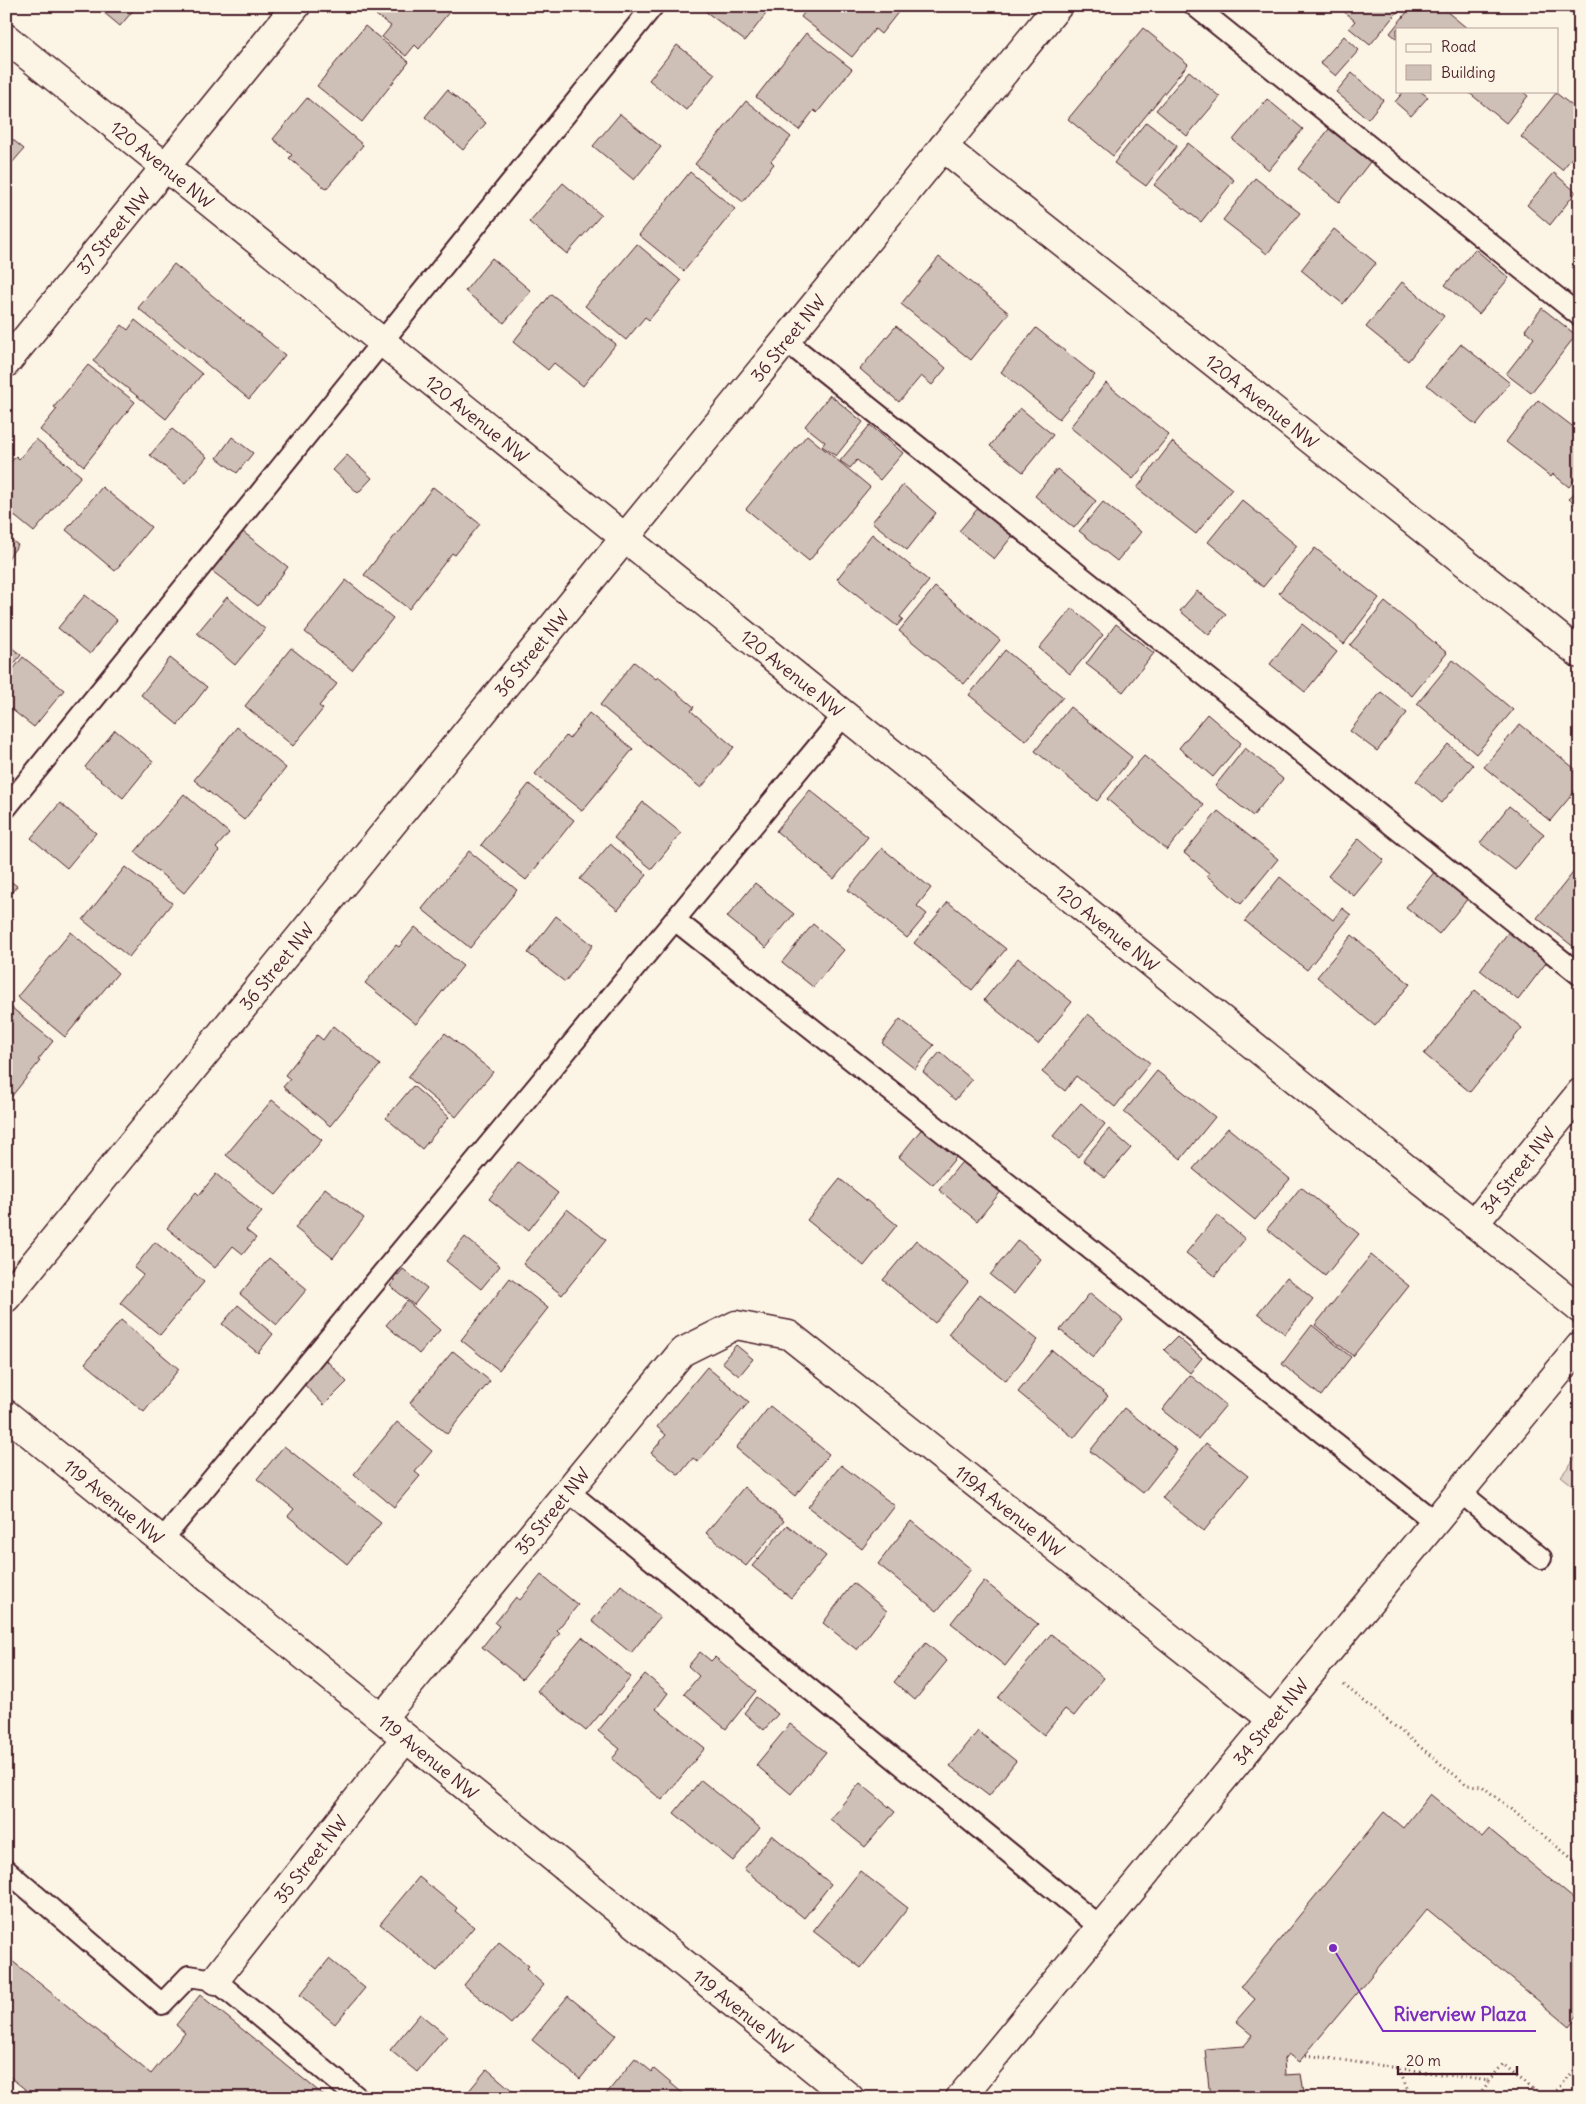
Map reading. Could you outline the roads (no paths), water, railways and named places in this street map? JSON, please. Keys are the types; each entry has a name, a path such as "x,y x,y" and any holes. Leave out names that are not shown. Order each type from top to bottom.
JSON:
{"street":[{"name":"37 Street NW","path":"6,363 296,6"},
{"name":"36 Street NW","path":"6,1298 1058,6"},
{"name":"120 Avenue NW","path":"6,38 1580,1309"},
{"name":"120A Avenue NW","path":"944,147 1580,654"},
{"name":"34 Street NW","path":"1474,1224 1580,1093"},
{"name":"35 Street NW","path":"382,1718 682,1352 736,1325"},
{"name":"119A Avenue NW","path":"736,1325 790,1335 1273,1720"},
{"name":"34 Street NW","path":"960,2098 1580,1346"},
{"name":"119 Avenue NW","path":"6,1414 850,2098"},
{"name":"35 Street NW","path":"214,1980 405,1739"}],"lane":[{"path":"6,808 653,6"},
{"path":"1195,6 1580,316"},
{"path":"786,341 1580,975"},
{"path":"162,1540 844,715"},
{"path":"675,920 1435,1522"},
{"path":"568,1491 1101,1928"},
{"path":"1460,1492 1541,1558"},
{"path":"6,1870 162,2004 189,1976 214,1980 358,2098"}],"place":[{"name":"Riverview Plaza","path":"1333,1948"}]}
